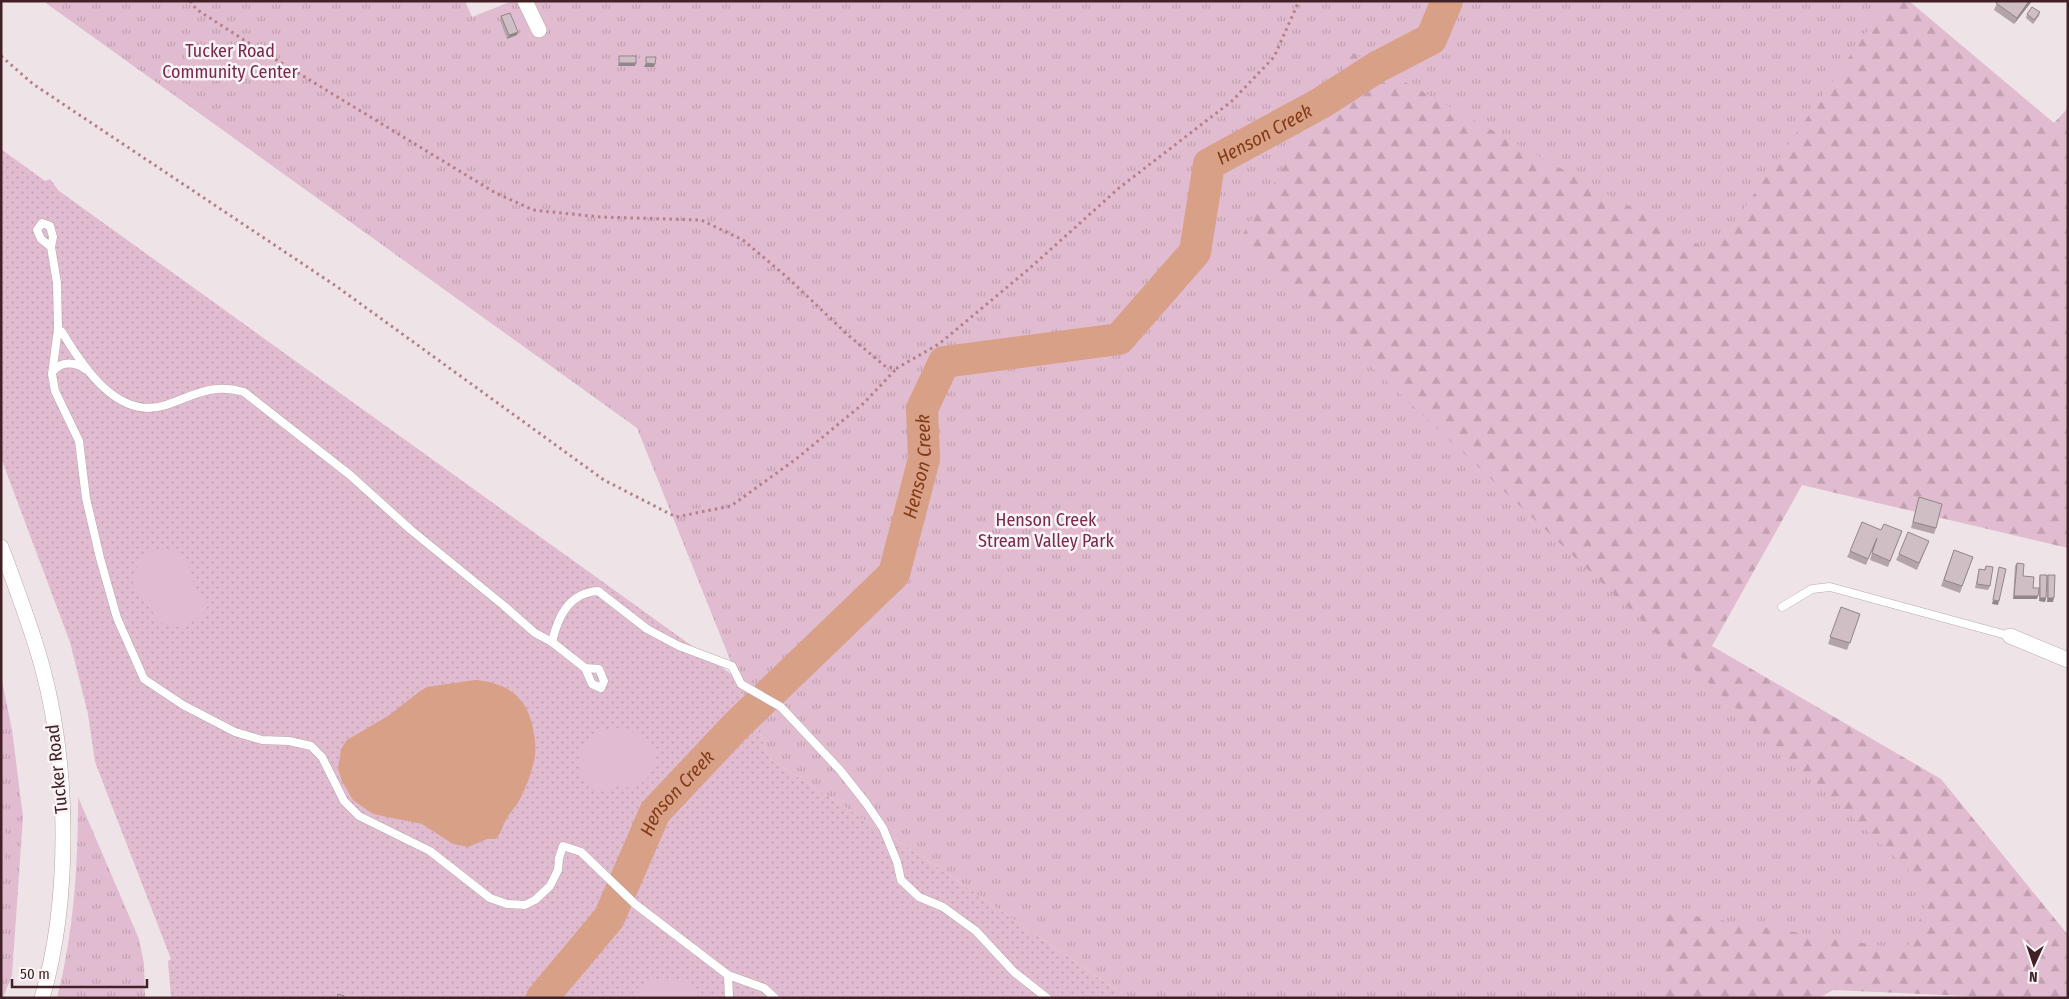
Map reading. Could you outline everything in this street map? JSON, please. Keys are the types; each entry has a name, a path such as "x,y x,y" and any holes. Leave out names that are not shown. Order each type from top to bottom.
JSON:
{"street":[{"path":"525,1 539,30"},
{"name":"Tucker Road","path":"1,547 22,602 42,668 56,739 62,796 63,834 60,898 42,998"},
{"path":"2010,636 2068,660"}],"lane":[{"path":"50,247 57,282 58,329 52,374 56,391 79,440 86,498 117,618 144,679 183,705 235,732 262,740 289,741 311,746 322,758 344,801 359,816 430,851 490,898 507,904 524,904 535,900 550,886 558,870 563,846 581,852 653,919 674,932 728,975 764,988 775,998"},
{"path":"58,329 87,369 125,403 144,408 164,406 214,388 234,389 244,392 350,475 411,530 504,605 534,633 552,642 586,668"},
{"path":"54,370 62,364 81,366 87,369"},
{"path":"1782,607 1812,589 1830,587 2010,636"},
{"path":"552,642 555,628 563,610 579,595 598,591 630,617 653,632 679,646 732,666 741,684 780,706 840,770 883,828 897,862 901,880 919,897 943,907 976,931 1014,972 1048,998"},
{"path":"728,975 729,998"}],"path":[{"path":"190,1 196,9 247,42 494,192 533,210 600,217 701,220 743,240 886,367 897,368"},
{"path":"1,56 33,84 336,286 604,480 676,517 731,506 796,458 864,403 897,368 939,344 1030,268 1119,188 1232,101 1274,56 1299,1"}],"green space":[{"name":"Henson Creek Stream Valley Park","path":"43,1 465,1 472,17 512,1 1888,1 1713,253 1353,53 1238,242 1932,892 1906,950 1664,911 1659,998 1128,998 924,858 770,759 637,428"},
{"path":"610,1 1909,1 2054,123 2068,108 2068,548 1802,485 1712,646 1941,779 2068,935 2068,998 2010,998 1833,990 1819,998 1463,998"},
{"path":"1,149 45,181 50,179 59,191 738,679 770,759 924,858 1128,998 171,998 168,961 171,959 95,762 88,714 70,642 1,458"},
{"path":"161,548 179,552 183,555 195,587 208,603 203,614 188,624 173,626 162,623 136,593 133,579 138,565 149,554"},
{"path":"1,676 12,730 23,817 12,975 3,998 1,998"},
{"path":"621,728 636,733 649,743 656,756 652,772 634,788 614,786 604,791 589,786 585,783 580,772 580,757 589,737 594,733 607,729"},
{"path":"78,797 139,939 144,964 145,998 57,998 63,973 74,898"},
{"path":"1,805 7,840 1,905"},
{"path":"671,978 689,983 698,998 630,998 642,984 653,980"}],"shaded area":[{"path":"475,680 498,685 516,695 528,711 535,738 535,757 527,783 519,801 507,817 495,839 487,839 468,847 453,844 422,824 373,814 353,800 342,781 338,769 341,749 347,740 388,716 427,687"}],"building":[{"path":"1998,1 2029,1 2017,18 1996,3"},
{"path":"2032,7 2040,12 2034,20 2027,14"},
{"path":"510,13 518,32 509,35 501,16"},
{"path":"619,56 636,56 636,63 619,63"},
{"path":"646,57 656,57 655,64 646,63"},
{"path":"1919,497 1942,504 1936,528 1913,522"},
{"path":"1862,522 1881,530 1884,524 1902,531 1890,561 1872,553 1877,538 1868,559 1850,551"},
{"path":"1908,532 1929,541 1919,563 1899,554"},
{"path":"1954,550 1973,557 1962,586 1944,580"},
{"path":"2017,563 2024,564 2023,576 2034,577 2033,588 2039,588 2038,596 2014,596"},
{"path":"1986,566 1993,567 1990,586 1977,584 1979,569 1985,570"},
{"path":"1999,567 2006,569 1999,601 1993,600"},
{"path":"2040,575 2047,575 2046,598 2040,598"},
{"path":"2048,575 2055,575 2054,598 2048,598"},
{"path":"1841,607 1860,614 1850,643 1830,637"},
{"path":"338,994 344,996 344,998 337,998"}],"waterway":[{"name":"Henson Creek","path":"542,998 609,918 655,812 737,725 894,574 924,459 922,409 944,362 1119,339 1195,252 1209,164 1321,103 1377,67 1431,39 1447,1"}],"park label":[{"name":"Tucker Road Community Center","path":"230,61"}]}
